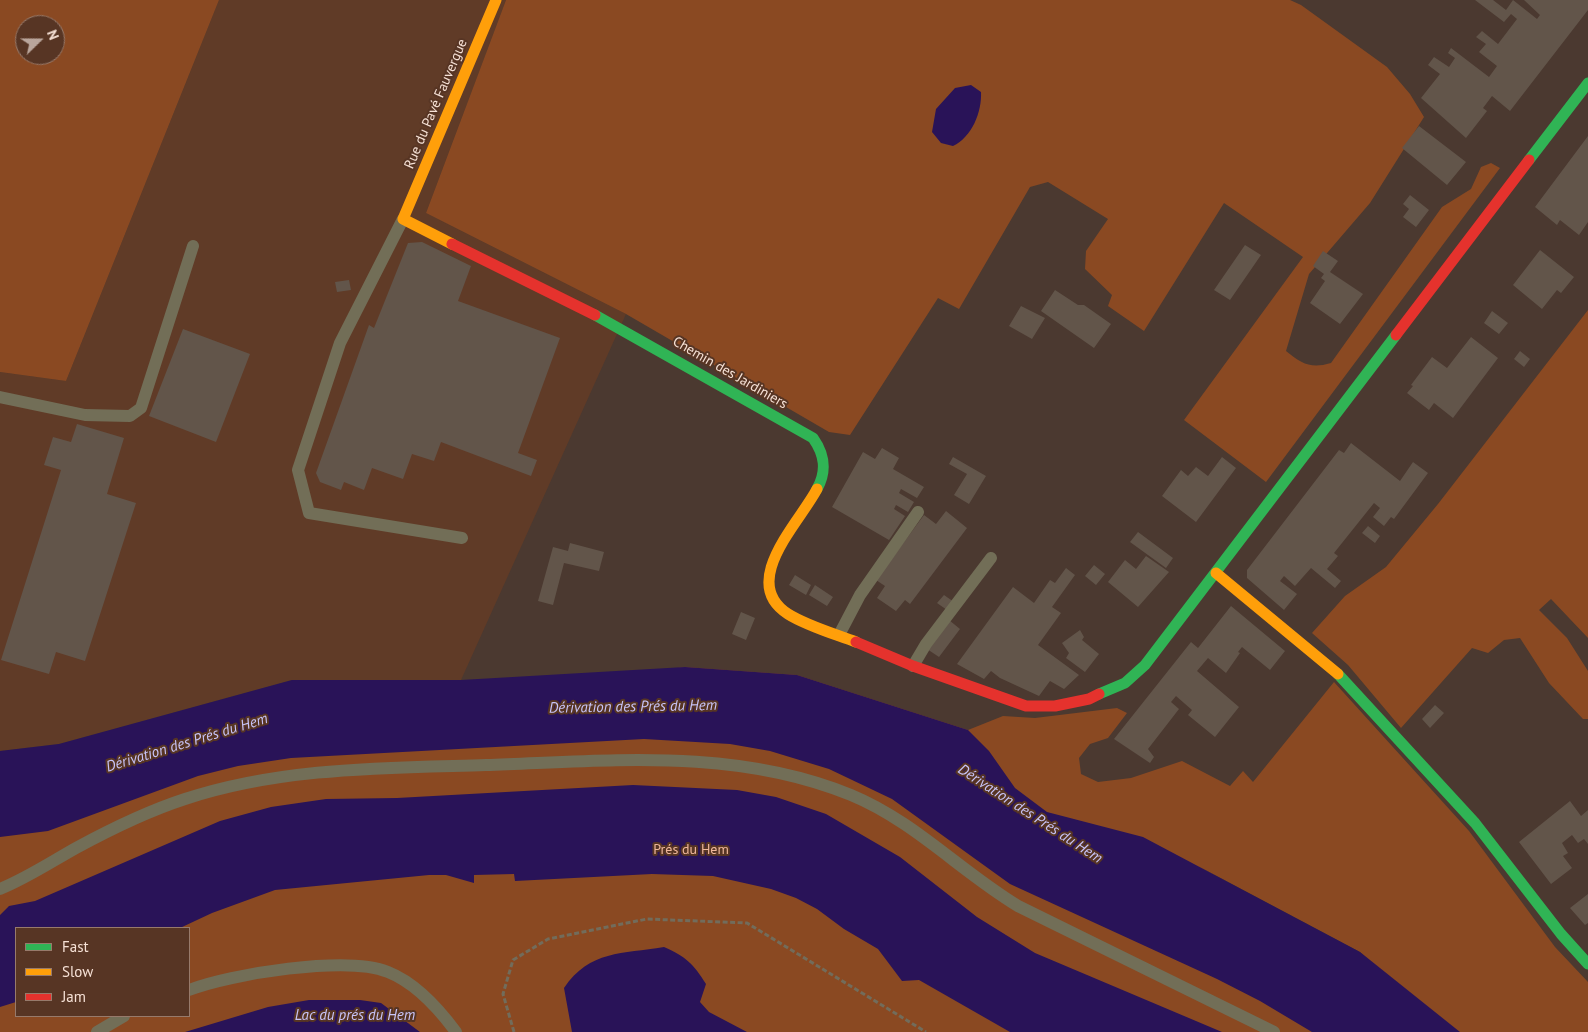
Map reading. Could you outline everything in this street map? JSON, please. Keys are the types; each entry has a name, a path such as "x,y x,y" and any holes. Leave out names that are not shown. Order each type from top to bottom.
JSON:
{"street":[{"name":"Rue du Pavé Fauvergue","path":"403,219 496,0"},
{"name":"Chemin des Jardiniers","path":"403,219 618,327 812,438 822,453 823,478 773,557 768,573 772,594 781,609 913,666 1026,706 1054,706 1089,699 1115,689 1125,683 1144,665 1588,83"},
{"path":"1216,573 1330,666 1475,823 1561,934 1588,964"}],"lane":[{"path":"403,219 340,343 298,470 309,513 462,538"},
{"path":"0,397 85,415 130,416 141,408 193,246"},
{"path":"839,635 860,595 918,512"},
{"path":"913,666 926,644 991,558"},
{"path":"0,890 101,835 185,798 270,779 354,770 609,759 658,759 732,765 803,779 851,796 893,815 1018,906 1274,1032"},
{"path":"190,990 257,973 351,966 374,968 387,971 411,985 436,1007 456,1032"},
{"path":"97,1032 122,1017"}],"path":[{"path":"514,1032 502,994 513,960 548,939 647,920 747,923 926,1032"}],"shaded area":[{"path":"219,0 506,0 426,213 626,314 461,680 292,680 59,744 0,751 0,372 66,381"}],"green space":[{"path":"0,0 219,0 66,381 0,372"},
{"path":"506,0 1290,0 1301,5 1387,67 1410,94 1424,117 1370,203 1309,274 1286,351 1302,362 1312,365 1331,363 1442,207 1471,189 1481,167 1491,163 1500,168 1266,482 1184,420 1303,257 1224,203 1144,331 1108,306 1112,295 1085,269 1086,251 1108,219 1048,182 1030,187 959,309 938,298 850,435 829,432 626,314 426,213"},
{"path":"1588,310 1588,638 1551,599 1539,610 1567,638 1588,671 1588,719 1583,719 1549,683 1520,638 1504,640 1488,653 1472,648 1401,728 1348,665 1312,633 1345,596 1386,567 1438,504"},
{"name":"Prés du Hem","path":"685,667 797,675 968,730 1003,716 1035,718 1117,708 1127,713 1108,738 1090,744 1079,758 1081,774 1098,782 1131,778 1182,761 1230,786 1243,771 1253,782 1334,682 1469,831 1555,947 1588,982 1588,1032 0,1032 0,795 185,733","holes":["1198,866 1360,952 1373,964"]}],"water":[{"path":"971,85 981,92 978,116 966,137 960,142 953,146 941,143 932,132 936,109 955,88"},
{"name":"Dérivation des Prés du Hem","path":"685,667 797,675 968,730 989,751 1015,788 1047,812 1143,837 1360,952 1460,1032 1312,1032 1260,1001 1217,979 1010,884 892,799 829,769 770,751 730,744 644,739 291,758 238,766 198,776 48,831 0,837 0,751 59,744 292,680 461,680"},
{"path":"633,785 737,790 776,797 826,814 900,857 977,917 1035,953 1222,1032 1010,1032 919,980 902,981 878,949 844,929 817,909 796,898 771,889 713,876 652,874 515,881 514,874 474,875 474,883 446,875 429,875 275,890 212,913 182,927 15,927 15,1002 0,1007 0,915 9,906 35,901 220,821 271,807 326,799 397,798"},
{"path":"664,947 688,961 706,984 700,1002 709,1012 747,1032 572,1032 564,988 574,976 596,960 608,956"},
{"name":"Lac du prés du Hem","path":"309,1000 360,1000 381,1003 420,1032 185,1032 268,1007"}],"building":[{"path":"1475,0 1493,0 1506,10 1513,0 1537,19 1540,15 1524,0 1588,0 1588,10 1510,111 1492,96 1483,108 1487,111 1466,138 1421,98 1440,74 1428,65 1434,57 1449,67 1455,58 1448,53 1451,48 1489,77 1497,66 1479,52 1486,44 1476,37 1482,31 1498,44 1517,19 1511,14 1504,22"},
{"path":"1419,126 1466,162 1447,185 1402,148"},
{"path":"1588,136 1588,222 1579,235 1560,220 1557,225 1535,207"},
{"path":"1410,195 1429,210 1416,227 1403,217 1409,209 1403,204"},
{"path":"422,242 471,266 458,301 560,338 518,453 537,460 531,476 441,442 434,461 412,454 403,479 372,468 364,490 344,482 341,490 320,482 316,473 369,325 374,328 408,243"},
{"path":"1245,245 1261,255 1230,300 1214,290"},
{"path":"1540,250 1574,277 1561,293 1557,290 1542,309 1513,285"},
{"path":"1323,251 1338,261 1330,272 1363,294 1340,324 1310,303 1325,281 1321,278 1324,274 1313,266"},
{"path":"349,280 351,290 337,292 335,282"},
{"path":"1055,290 1078,305 1084,305 1111,324 1094,348 1041,311"},
{"path":"1021,306 1045,318 1032,339 1009,326"},
{"path":"1492,311 1508,323 1499,334 1484,323"},
{"path":"183,329 250,354 216,442 149,416"},
{"path":"1471,337 1498,358 1453,418 1434,403 1429,410 1407,393 1432,357 1447,368"},
{"path":"1520,351 1530,359 1524,367 1514,359"},
{"path":"77,424 124,438 107,494 136,503 85,661 56,652 49,674 1,660 61,470 44,465 53,437 71,442"},
{"path":"1351,443 1400,481 1413,462 1428,473 1394,519 1391,517 1384,526 1373,517 1380,508 1374,503 1334,553 1338,556 1327,569 1341,581 1335,588 1311,568 1295,586 1284,576 1280,581 1297,594 1284,610 1247,578 1247,570 1339,450 1344,453"},
{"path":"882,448 899,458 893,469 924,487 917,498 901,489 899,493 914,502 908,512 896,505 894,509 905,516 889,540 832,507 863,452 875,459"},
{"path":"953,457 986,476 969,504 954,495 967,474 949,464"},
{"path":"1222,457 1236,468 1196,522 1162,496 1181,470 1188,476 1196,467 1208,476"},
{"path":"946,511 967,528 910,604 905,600 896,611 877,598 885,586 876,580 924,515 936,524"},
{"path":"1368,526 1380,536 1375,543 1362,533"},
{"path":"1138,532 1173,558 1166,568 1130,542"},
{"path":"570,543 604,552 599,571 564,563 553,605 538,601 553,547 568,551"},
{"path":"1146,556 1169,572 1138,607 1108,582 1125,560 1136,569"},
{"path":"1094,565 1105,574 1096,585 1085,576"},
{"path":"1066,568 1075,575 1052,607 1061,613 1038,645 1079,675 1064,689 1050,681 1039,696 1000,678 991,671 984,679 957,664 1013,587 1034,603 1050,580 1055,583"},
{"path":"795,575 811,585 806,595 789,585"},
{"path":"815,585 833,597 827,606 809,595"},
{"path":"944,595 954,602 947,610 937,603"},
{"path":"1231,606 1285,651 1270,670 1242,647 1226,673 1208,658 1197,671 1239,707 1215,737 1188,715 1192,710 1176,696 1171,702 1179,709 1148,749 1154,757 1150,763 1114,739 1191,642 1198,648"},
{"path":"741,612 755,618 746,640 732,634"},
{"path":"949,620 960,629 939,657 927,649"},
{"path":"1080,630 1084,637 1082,640 1099,654 1085,672 1066,658 1069,653 1062,643"},
{"path":"1435,705 1444,713 1430,728 1422,719"},
{"path":"1570,801 1581,816 1588,810 1588,844 1584,839 1578,843 1572,835 1562,843 1568,853 1563,856 1572,868 1551,884 1519,842"},
{"path":"1588,894 1588,923 1585,925 1570,908"}],"traffic: fast":[{"path":"1529,160 1588,83"},
{"path":"595,315 813,438 820,451 823,463 822,476 817,489"},
{"path":"1099,694 1125,683 1145,665 1396,335"},
{"path":"1338,674 1475,823 1561,934 1588,964"}],"traffic: slow":[{"path":"452,244 403,219 496,0"},
{"path":"817,489 777,552 771,569 769,586 774,601 788,614 812,626 856,642"},
{"path":"1216,573 1338,674"}],"traffic: jam":[{"path":"1396,335 1529,160"},
{"path":"452,244 595,315"},
{"path":"856,642 913,666 1026,706 1055,706 1089,699 1099,694"}]}
